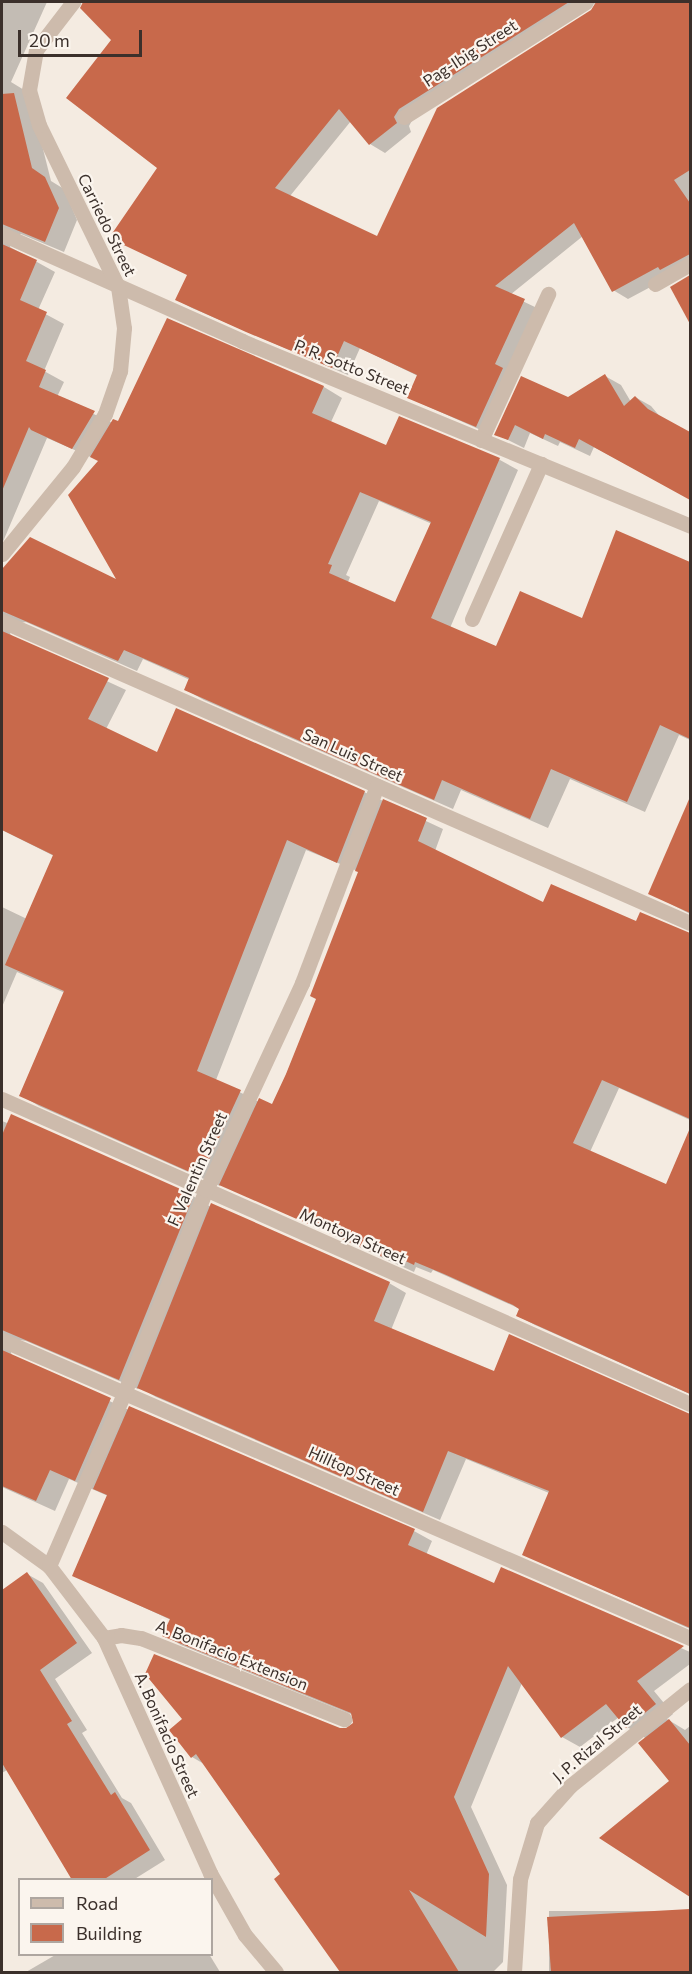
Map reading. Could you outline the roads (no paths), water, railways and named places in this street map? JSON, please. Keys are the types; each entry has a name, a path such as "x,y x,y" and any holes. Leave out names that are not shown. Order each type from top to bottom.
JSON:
{"street":[{"name":"Carriedo Street","path":"2,554 73,466 105,414 120,371 124,328 118,287 39,125 28,90 36,50 73,2"},
{"name":"Pag-Ibig Street","path":"404,117 586,2"},
{"name":"P. R. Sotto Street","path":"2,234 118,287 690,526"},
{"path":"655,284 690,264"},
{"path":"481,440 548,294"},
{"path":"472,618 541,464"},
{"name":"San Luis Street","path":"2,621 690,923"},
{"name":"F. Valentin Street","path":"49,1566 125,1391 206,1190 302,984 377,786"},
{"name":"Montoya Street","path":"2,1099 690,1404"},
{"name":"Hilltop Street","path":"2,1340 125,1391 690,1638"},
{"name":"A. Bonifacio Street","path":"2,1532 49,1566 104,1638 213,1878"},
{"name":"A. Bonifacio Extension","path":"104,1638 121,1635 141,1638 344,1719"},
{"name":"J. P. Rizal Street","path":"514,1972 520,1879 537,1822 570,1786 690,1689"},
{"name":"A. Bonifacio Street","path":"213,1878 245,1935 276,1972"}]}
